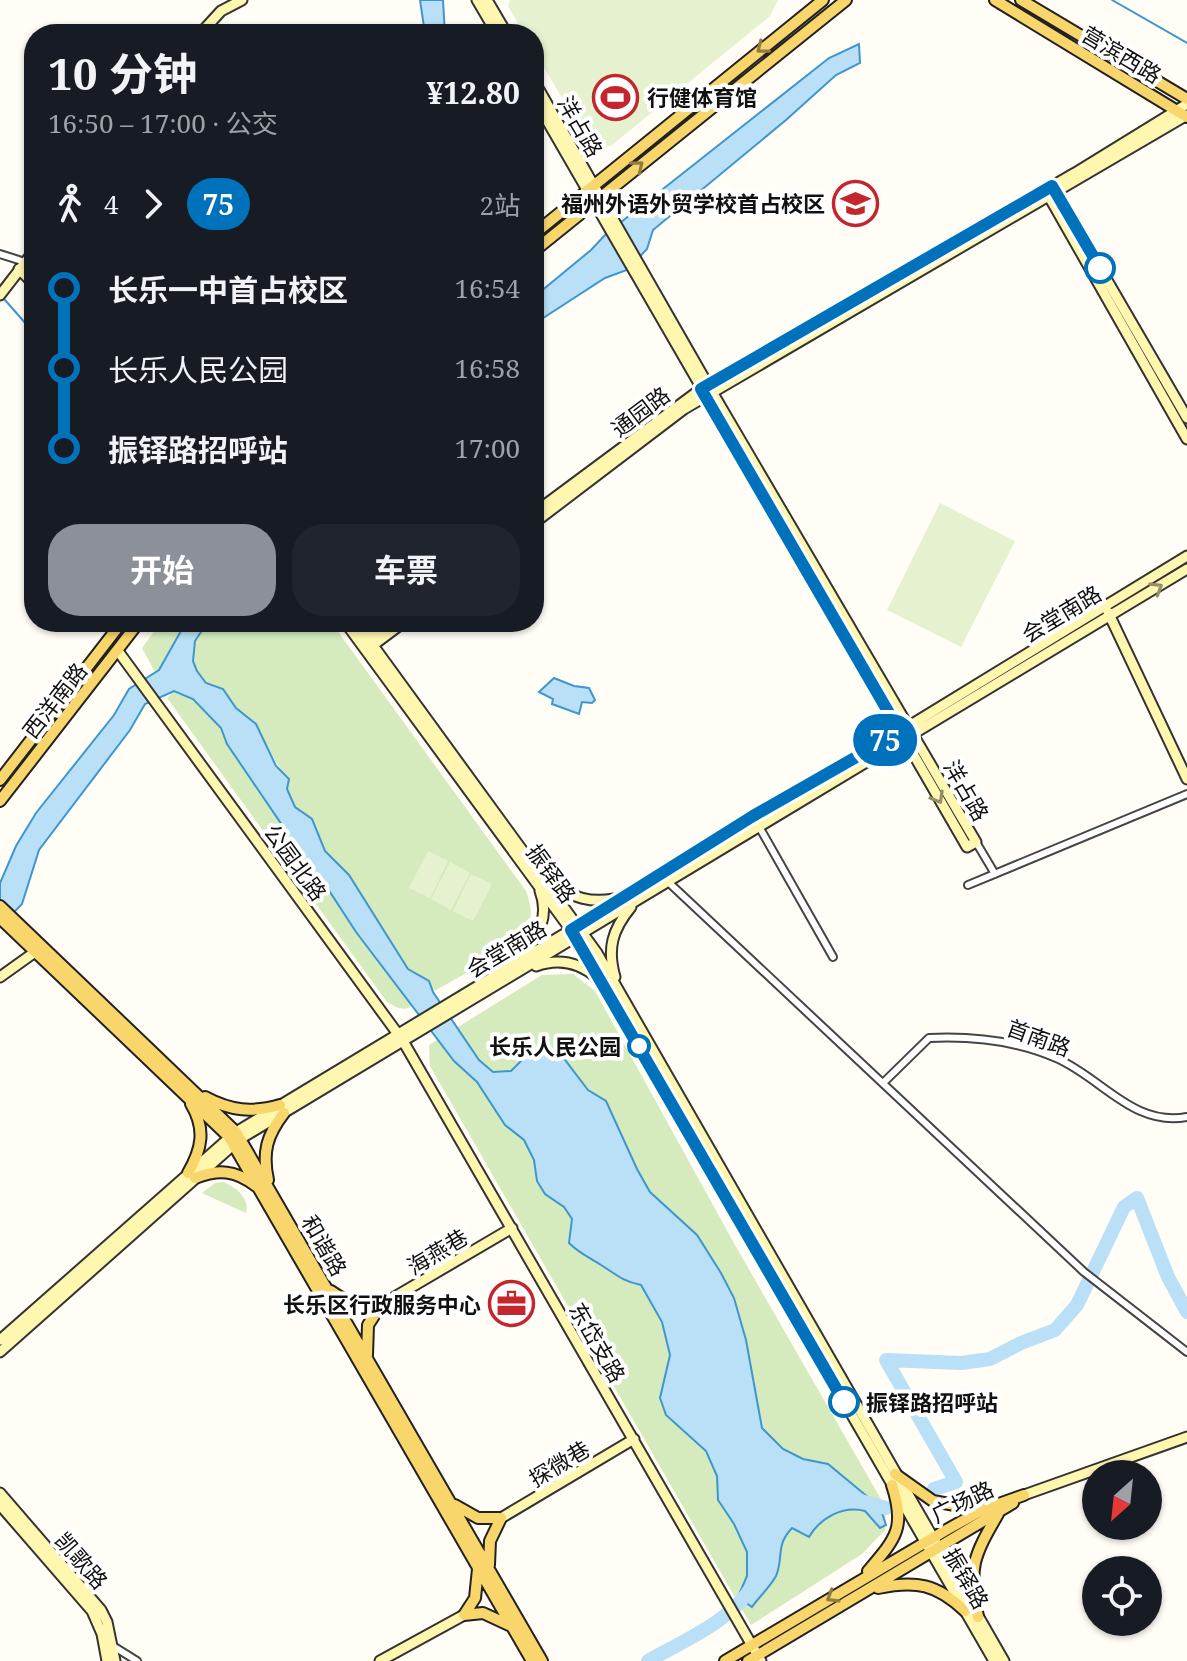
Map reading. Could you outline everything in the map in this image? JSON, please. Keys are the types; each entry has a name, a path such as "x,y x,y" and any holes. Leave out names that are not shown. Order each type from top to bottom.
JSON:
{"main road":[{"path":"209,24 221,11 242,0"},
{"path":"477,0 491,24"},
{"path":"487,0 501,24"},
{"path":"544,226 823,0"},
{"path":"544,243 846,0"},
{"name":"营滨西路","path":"995,0 1185,110"},
{"name":"营滨西路","path":"1021,0 1185,110"},
{"name":"洋占路","path":"544,100 597,200 707,391 907,733 976,842"},
{"name":"通园路","path":"544,506 707,391 1185,110"},
{"name":"洋占路","path":"544,114 591,188"},
{"path":"1051,191 1187,418"},
{"path":"1051,191 1187,439"},
{"path":"0,295 24,264"},
{"name":"通园路","path":"544,515 707,391"},
{"name":"会堂南路","path":"1108,612 1187,556"},
{"name":"会堂南路","path":"663,878 759,827 907,733 1108,612 1187,569"},
{"path":"1108,612 1187,779"},
{"name":"西洋南路","path":"0,780 114,632"},
{"name":"西洋南路","path":"0,801 132,632"},
{"name":"振铎路","path":"355,632 367,644 620,992 894,1480"},
{"name":"振铎路","path":"361,632 367,644"},
{"path":"367,644 379,632"},
{"path":"367,644 387,632"},
{"name":"公园北路","path":"118,651 401,1038"},
{"name":"会堂南路","path":"0,1340 235,1138 663,878 753,816 907,733"},
{"path":"539,878 584,900 632,897"},
{"path":"515,969 543,922 539,878"},
{"path":"620,992 611,958 611,943 632,897"},
{"name":"和谐路","path":"0,906 6,920 35,952 185,1088"},
{"name":"和谐路","path":"6,920 235,1138 328,1289 451,1503 532,1661"},
{"name":"振铎路","path":"577,931 608,993 932,1545 1004,1661"},
{"path":"0,977 35,952"},
{"path":"515,969 549,962 572,963 590,972 608,993"},
{"name":"东岱支路","path":"401,1038 634,1439 755,1656"},
{"path":"185,1088 230,1109 282,1109"},
{"path":"185,1088 202,1135 191,1176 230,1172 267,1191"},
{"path":"267,1191 265,1148 282,1109"},
{"name":"会堂南路","path":"0,1352 191,1176"},
{"name":"和谐路","path":"267,1191 483,1567 542,1661"},
{"name":"海燕巷","path":"381,1305 512,1228"},
{"path":"328,1289 353,1305 381,1305"},
{"path":"367,1357 368,1325 381,1305"},
{"path":"1024,1495 1187,1437"},
{"name":"探微巷","path":"501,1518 634,1439"},
{"path":"894,1480 933,1501 982,1510"},
{"path":"862,1579 889,1546 900,1525 894,1480"},
{"name":"凯歌路","path":"0,1493 101,1610 115,1661"},
{"name":"广场路","path":"725,1661 755,1656 868,1590 982,1510 1024,1495"},
{"name":"广场路","path":"755,1656 862,1579 998,1513 1024,1495"},
{"path":"451,1503 478,1518 501,1518 490,1541 475,1598 464,1615"},
{"name":"凯歌路","path":"0,1505 92,1611 102,1634 107,1661"},
{"path":"978,1617 971,1582 973,1566 980,1545 998,1513"},
{"name":"振铎路","path":"932,1545 994,1661"},
{"path":"868,1590 892,1585 925,1586 940,1590 965,1611"},
{"path":"380,1661 464,1615 483,1613 514,1629"}],"street":[{"path":"0,254 9,255 22,266"},
{"path":"968,885 1187,794"},
{"path":"753,816 833,957"},
{"path":"976,842 995,874"},
{"path":"663,878 1097,1284 1187,1352"},
{"name":"首南路","path":"883,1083 929,1038 966,1036 1002,1040 1056,1058 1130,1107 1154,1117 1187,1117"},
{"path":"113,1646 137,1661"}],"green space":[{"name":"行健体育馆","path":"510,0 778,0 770,16 612,145 600,148 589,143 544,68 544,24 518,24 508,6"},
{"path":"940,503 1015,541 961,647 887,610"},
{"path":"154,632 180,632 155,672 142,648"},
{"name":"长乐人民公园","path":"338,632 526,891 531,914 521,936 499,953 433,992 429,981 408,969 349,875 325,851 312,819 295,807 287,789 289,779 257,729 233,705 223,689 207,683 198,675 193,649 201,633"},
{"path":"174,691 193,699 221,728 227,744 282,825 290,851 326,886 356,932 412,1006 403,1009 387,1002 167,698"},
{"path":"428,851 448,861 430,898 409,888"},
{"path":"450,862 470,873 451,910 431,899"},
{"path":"471,874 492,884 473,921 453,911"},
{"name":"长乐人民公园","path":"573,974 595,991 735,1245 886,1508 885,1530 862,1554 751,1625 430,1066 429,1045 542,975"},
{"path":"223,1182 241,1194 246,1203 246,1213 202,1193 215,1183"}],"water":[{"path":"420,0 443,0 444,24 424,24"},
{"path":"859,44 860,63 836,75 653,230 647,249 627,270 605,278 544,318 544,289 606,234 829,58"},
{"path":"180,632 201,632 195,641 193,661 197,671 206,683 223,689 236,708 256,724 276,766 289,779 287,789 295,807 312,819 325,851 349,875 408,969 429,981 433,992 479,1060 493,1072 511,1071 525,1057 544,1048 559,1052 588,1090 606,1101 650,1192 697,1235 734,1298 746,1340 762,1428 783,1449 803,1459 828,1464 880,1507 886,1525 880,1528 865,1511 849,1510 826,1519 809,1537 792,1528 783,1540 778,1569 771,1584 752,1607 738,1597 747,1576 747,1552 718,1500 717,1476 706,1451 666,1415 660,1398 670,1355 662,1322 641,1285 620,1277 569,1243 572,1219 564,1207 545,1194 537,1181 534,1160 524,1140 505,1125 477,1082 454,1061 356,932 326,886 290,851 282,825 227,744 221,728 193,699 174,691 145,704 130,730 39,850 22,904 0,927 0,883 16,846 36,813 114,715 129,689 159,670"},
{"path":"554,678 589,688 595,700 592,703 582,702 579,714 552,704 553,699 539,692"}],"waterway":[{"path":"1112,0 1187,43"},
{"path":"5,300 24,322"},
{"path":"934,1489 956,1482 886,1360 961,1363 990,1359 1055,1330 1077,1305 1124,1207 1137,1198 1168,1277 1187,1312"},
{"path":"861,1501 886,1508"},
{"path":"648,1661 720,1620 753,1585"}],"bus line":[{"name":"75","path":"844,1402 571,930 753,816 900,732 701,389 1052,186 1100,268"}],"place":[{"name":"行健体育馆","path":"616,97"},
{"name":"福州外语外贸学校首占校区","path":"856,203"},
{"name":"长乐人民公园","path":"639,1046"},
{"name":"长乐区行政服务中心","path":"512,1304"},
{"name":"振铎路招呼站","path":"844,1402"}]}
